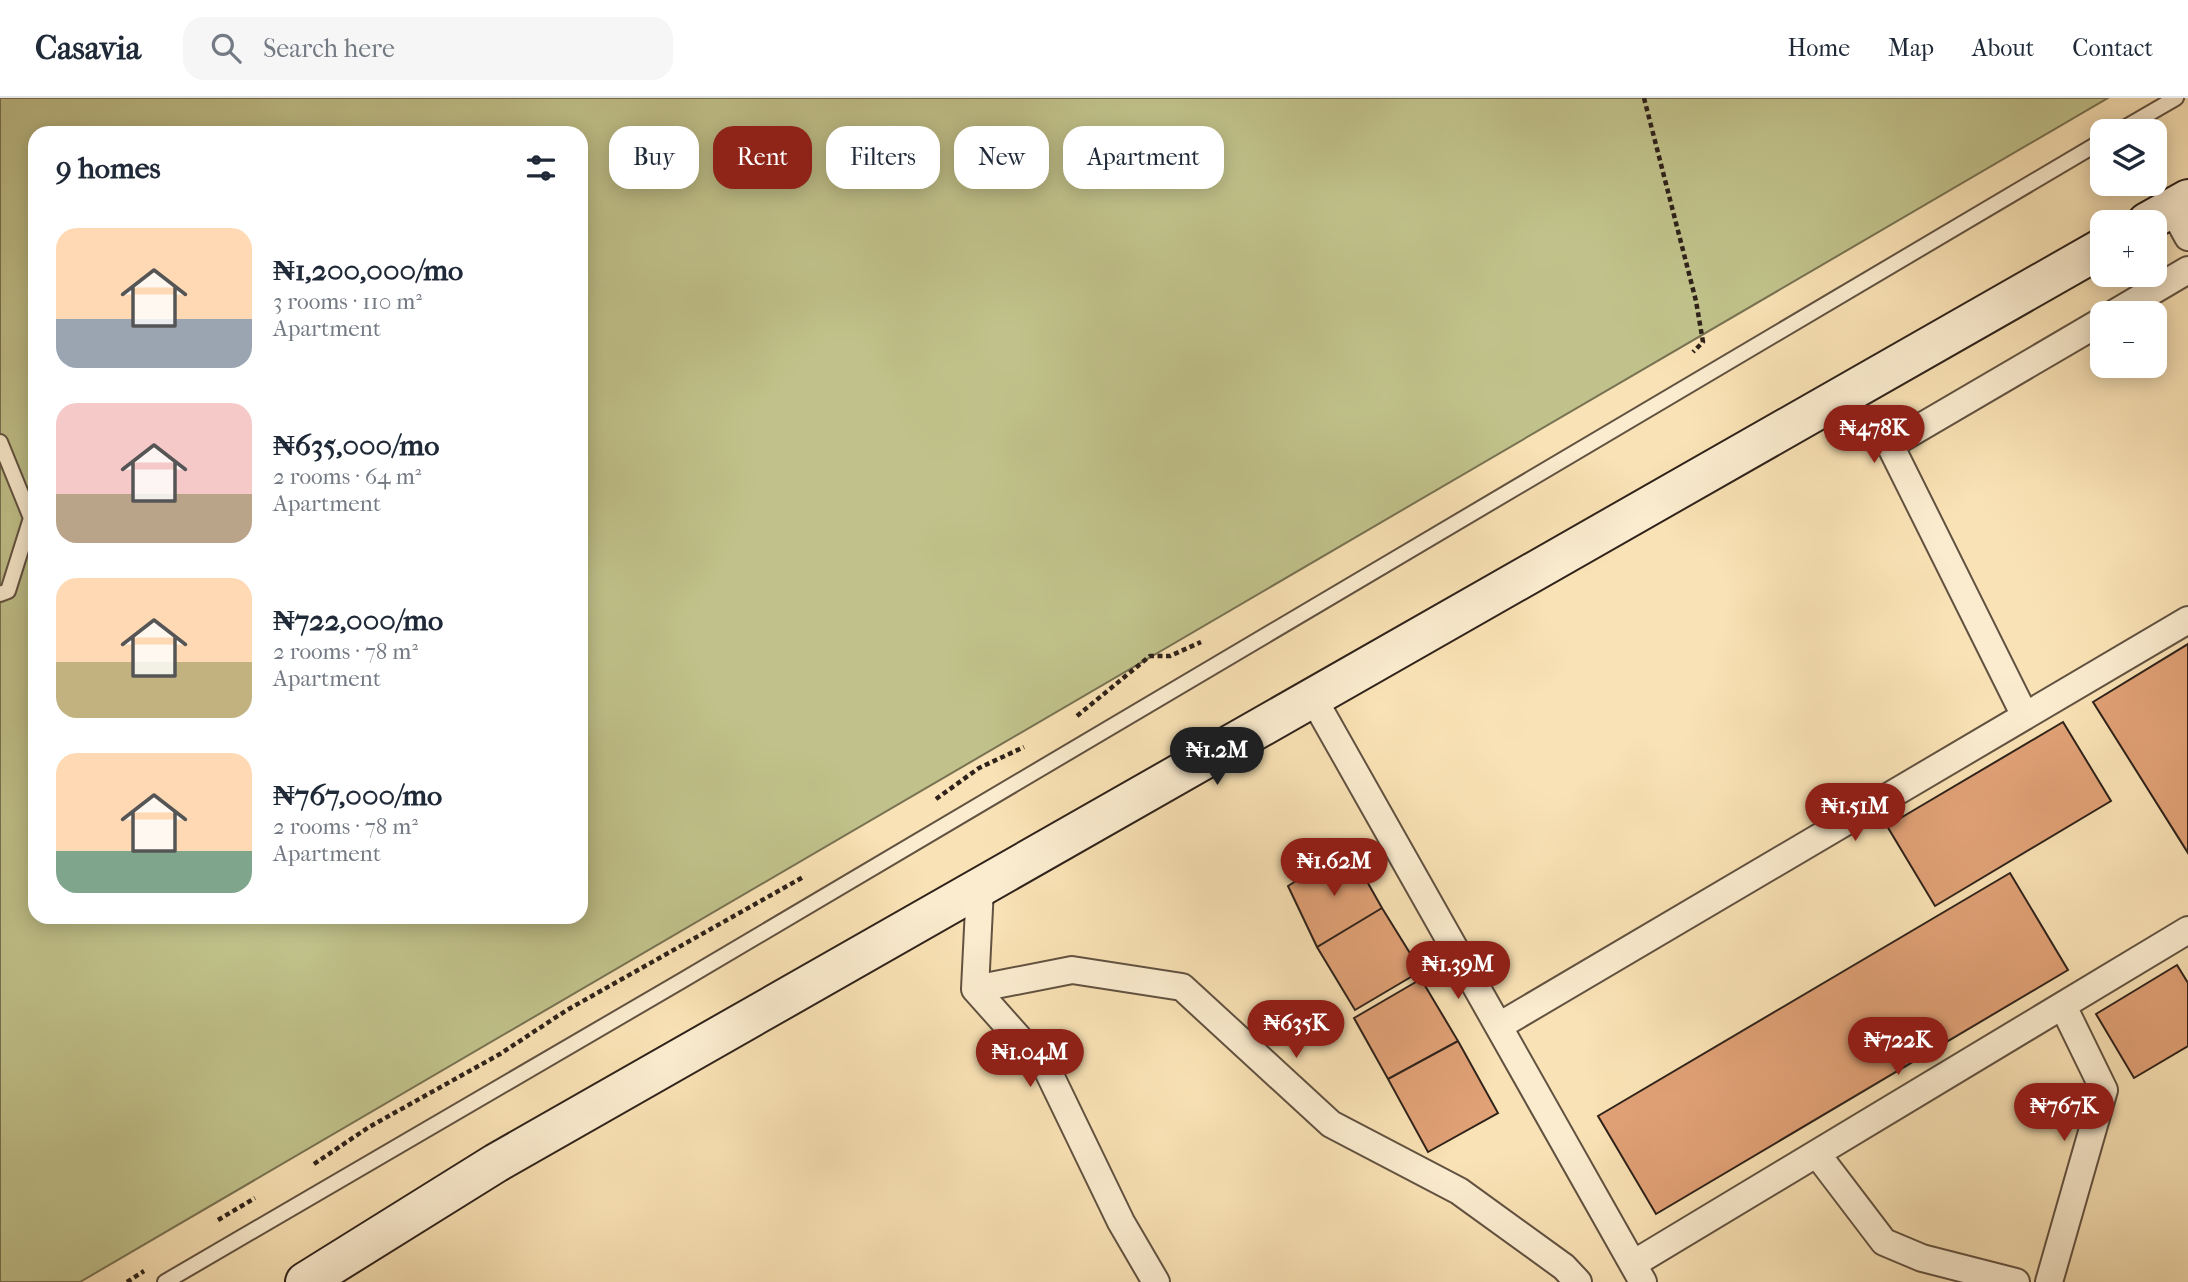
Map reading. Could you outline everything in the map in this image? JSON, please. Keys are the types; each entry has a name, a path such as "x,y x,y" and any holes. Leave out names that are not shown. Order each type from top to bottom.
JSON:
{"main road":[{"path":"305,1282 496,1163 2090,255"}],"street":[{"path":"2135,301 2188,270"},
{"path":"2025,716 1890,444 2090,328"},
{"path":"1499,1026 2188,620"},
{"path":"1313,698 1638,1273 1817,1154 2188,930"},
{"path":"980,888 975,989 1048,1071 1121,1222 1156,1282"},
{"path":"975,989 1072,970 1182,988 1331,1124 1459,1191 1564,1267 1578,1282"},
{"path":"2049,1282 2104,1090 2063,1006"},
{"path":"1817,1154 1884,1242 1922,1258 2016,1282"}],"lane":[{"path":"2140,119 2176,98"},
{"path":"165,1282 683,980 2090,148"},
{"path":"0,442 28,511"},
{"path":"0,594 8,590 28,527"}],"path":[{"path":"1644,98 1696,301 1703,342 1688,358"},
{"path":"1074,718 1150,656 1170,656 1207,640"},
{"path":"928,805 979,768 1029,745"},
{"path":"307,1169 369,1127 500,1054 566,1010 812,872"},
{"path":"214,1223 260,1195"},
{"path":"127,1282 154,1265"}],"green space":[{"path":"0,98 2108,98 80,1282 0,1282"}],"building":[{"path":"2188,644 2188,853 2093,702"},
{"path":"2063,722 2111,801 1935,906 1887,826"},
{"path":"1348,848 1382,908 1317,947 1288,886"},
{"path":"2010,873 2068,970 1656,1214 1598,1116"},
{"path":"1382,908 1421,971 1355,1010 1317,947"},
{"path":"2177,965 2188,983 2188,1046 2134,1078 2096,1014"},
{"path":"1421,979 1458,1041 1388,1079 1354,1018"},
{"path":"1458,1041 1498,1113 1428,1152 1388,1079"}]}
